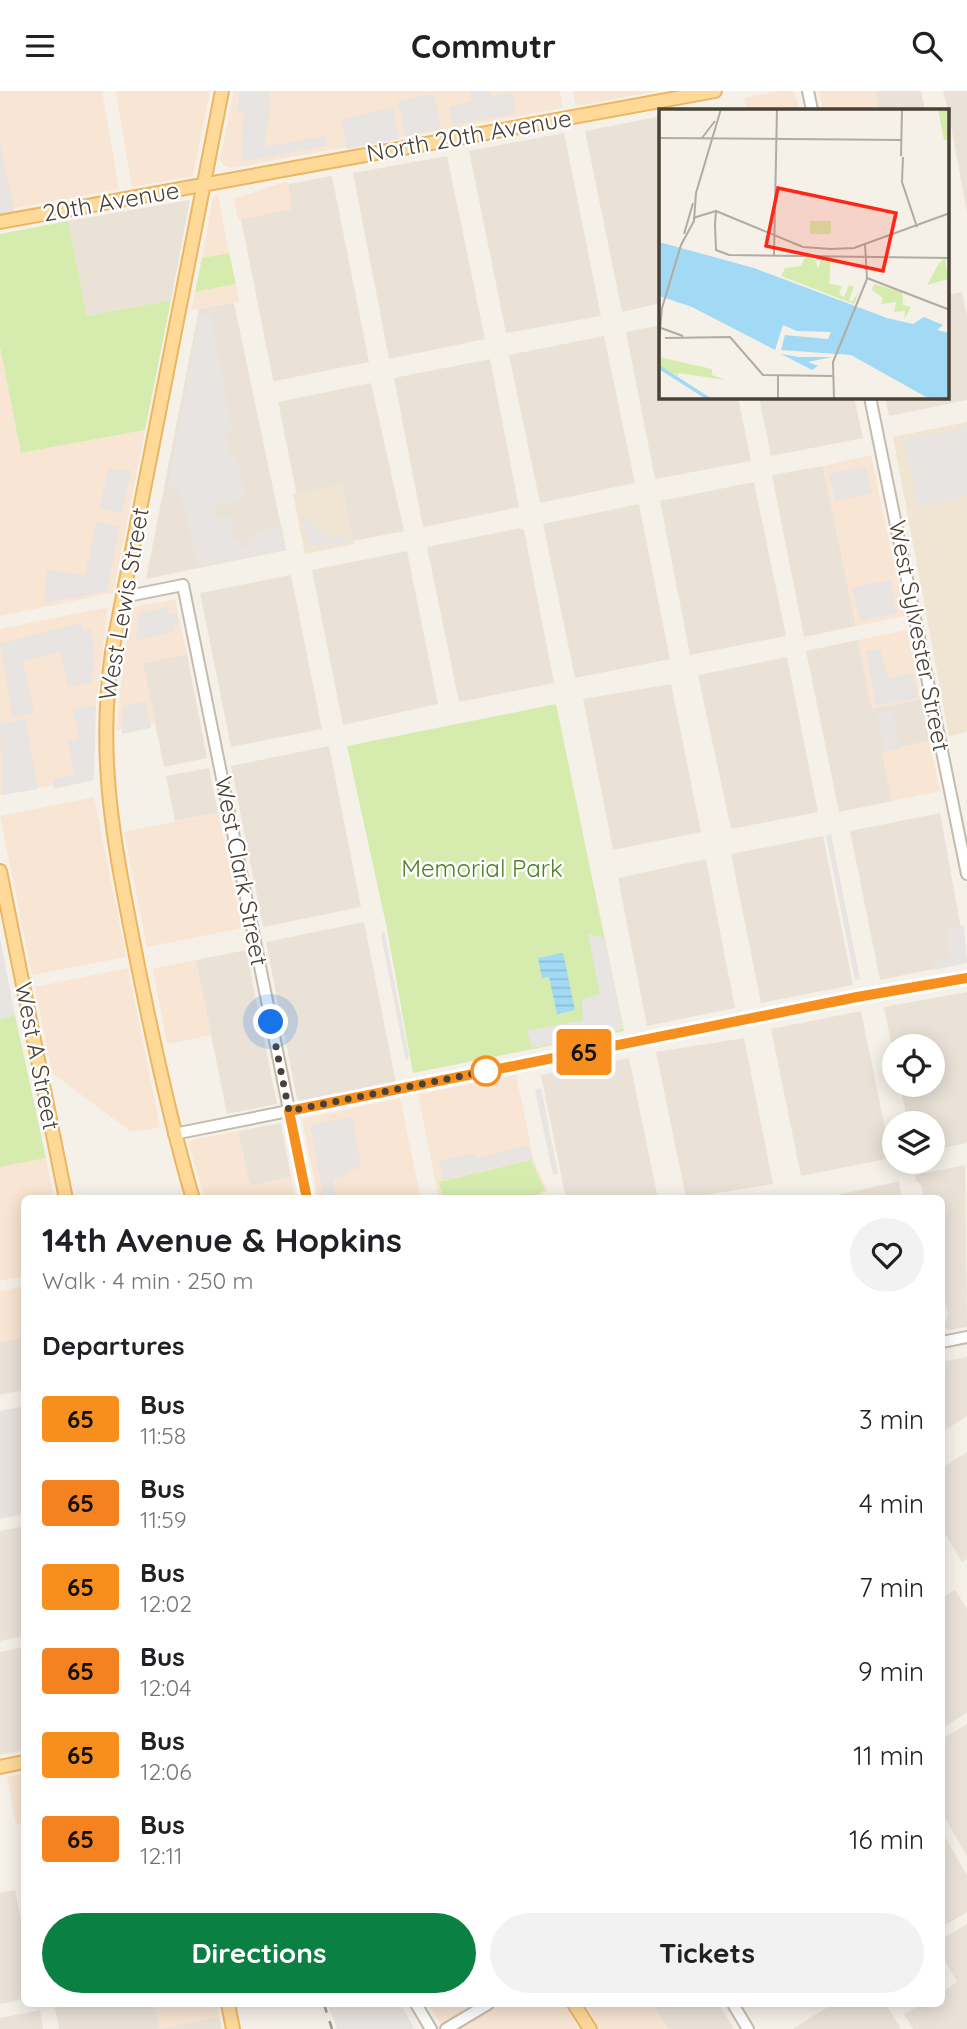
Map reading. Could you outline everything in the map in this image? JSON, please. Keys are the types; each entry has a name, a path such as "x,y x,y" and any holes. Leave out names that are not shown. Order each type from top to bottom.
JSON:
{"main road":[{"name":"West Lewis Street","path":"192,1195 174,1134 118,865 106,784 104,735 108,680 123,597 222,91"},
{"name":"North 20th Avenue","path":"223,181 715,91"},
{"name":"20th Avenue","path":"0,222 223,181"},
{"name":"West A Street","path":"0,871 65,1195"},
{"path":"0,1767 21,1763"},
{"path":"229,2007 233,2029"},
{"path":"577,2007 590,2029"}],"street":[{"path":"808,91 812,109"},
{"name":"West Sylvester Street","path":"870,399 967,874"},
{"name":"West Clark Street","path":"123,597 183,585 306,1195"},
{"path":"174,1134 857,997 967,978"},
{"path":"945,1341 967,1337"},
{"path":"418,2007 431,2029"},
{"path":"446,2029 483,2007"},
{"path":"735,2007 748,2029"}],"shaded area":[{"path":"0,91 102,91 119,189 0,211"},
{"path":"116,91 210,91 193,176 132,187"},
{"path":"234,91 560,91 563,108 231,168 224,166 220,159"},
{"path":"240,91 269,91 271,103 264,143 269,146 325,136 327,146 241,162 244,113 237,110"},
{"path":"470,91 489,91 491,97 512,92 516,113 453,125 449,107 472,102"},
{"path":"573,91 658,91 576,106"},
{"path":"794,91 800,109 747,109 744,98"},
{"path":"819,91 875,91 879,109 823,109"},
{"path":"875,91 921,91 925,109 879,109"},
{"path":"943,91 967,91 967,213 950,109 948,109"},
{"path":"434,94 441,129 405,136 398,101"},
{"path":"393,108 399,139 347,149 341,119"},
{"path":"659,116 659,303 622,312 585,131"},
{"path":"564,133 601,316 506,333 469,151"},
{"path":"0,143 15,213 0,214"},
{"path":"447,156 485,339 389,359 353,173"},
{"path":"332,176 369,362 275,381 241,219 291,209 288,184"},
{"path":"287,181 292,209 238,220 234,199"},
{"path":"218,195 229,253 202,258 213,197"},
{"path":"190,200 171,300 87,316 68,221"},
{"path":"236,284 239,302 191,310 195,292"},
{"path":"962,292 967,317 967,400 889,416 885,399 950,399 950,295"},
{"path":"234,303 286,550 146,579 199,309"},
{"path":"210,312 232,429 225,431 230,457 237,456 245,499 214,506 216,518 230,516 234,539 241,538 243,549 249,548 247,538 257,536 256,531 282,526 286,550 197,567 186,511 177,489 168,487 199,315"},
{"path":"659,325 659,399 738,399 751,461 655,479 626,332"},
{"path":"604,336 635,483 540,503 509,355"},
{"path":"0,347 22,453 145,430 113,593 0,616"},
{"path":"490,359 519,507 423,527 394,378"},
{"path":"371,383 404,531 308,550 278,402"},
{"path":"759,399 854,399 863,438 771,456"},
{"path":"967,422 967,732 949,736 893,437"},
{"path":"967,427 967,496 918,507 904,440"},
{"path":"871,455 905,616 856,626 823,466"},
{"path":"823,466 856,626 804,637 772,475"},
{"path":"866,466 872,493 835,501 829,474"},
{"path":"108,469 131,470 122,513 100,508"},
{"path":"754,482 786,636 690,655 660,501"},
{"path":"342,484 354,544 305,554 293,494"},
{"path":"639,504 670,659 575,678 543,524"},
{"path":"312,516 310,519 313,525 331,538 347,537 348,543 308,545 302,518"},
{"path":"96,522 119,527 107,591 44,603 47,570 85,575"},
{"path":"520,528 524,530 554,683 459,702 427,547"},
{"path":"407,551 438,704 343,725 312,570"},
{"path":"291,575 322,729 231,747 200,593"},
{"path":"890,580 897,613 861,621 852,588"},
{"path":"175,599 187,654 143,663 155,723 117,730 123,659 134,607"},
{"path":"108,607 94,722 94,778 0,795 0,629"},
{"path":"168,607 169,615 176,613 179,624 173,626 175,631 136,640 138,614"},
{"path":"81,623 82,630 90,628 95,654 91,682 68,687 60,651 23,661 34,713 13,718 0,644"},
{"path":"907,630 921,699 872,709 858,640"},
{"path":"858,640 872,708 921,699 929,741 882,751 892,801 839,812 806,651"},
{"path":"880,649 888,678 913,673 918,698 876,706 866,651"},
{"path":"187,654 207,758 164,767 143,663"},
{"path":"787,657 818,812 731,829 698,675"},
{"path":"671,684 701,832 613,850 583,699"},
{"path":"145,702 151,728 122,734 123,706"},
{"path":"96,705 94,780 54,789 53,779 75,775 68,741 79,739 73,709"},
{"path":"893,710 900,749 885,752 877,713"},
{"path":"25,719 38,789 2,795 0,724"},
{"path":"929,741 940,791 892,801 882,751"},
{"path":"329,746 361,907 263,927 231,766"},
{"path":"209,768 218,813 175,821 166,776"},
{"path":"94,797 126,957 32,975 0,816"},
{"path":"218,813 242,928 147,947 124,832"},
{"path":"940,813 967,962 880,980 850,831"},
{"path":"831,834 860,979 855,980 826,836"},
{"path":"823,836 853,985 761,1003 731,854"},
{"path":"706,859 735,1008 647,1026 618,878"},
{"path":"364,922 396,1083 298,1103 266,942"},
{"path":"964,925 967,963 934,970 932,962 950,958 945,929"},
{"path":"384,930 409,1056 406,1062 381,935"},
{"path":"588,934 605,938 623,1029 532,1048 527,1031 583,1020 582,999 600,994"},
{"path":"0,938 15,1015 0,1019"},
{"path":"246,950 277,1104 227,1114 196,960"},
{"path":"196,960 211,1035 167,1044 153,969"},
{"path":"128,968 160,1127 130,1131 52,1073 35,987"},
{"path":"967,992 967,1143 945,1148 945,1111 905,1111 903,1097 945,1097 945,1034 889,1034 884,1007"},
{"path":"861,1011 882,1114 882,1160 801,1176 771,1029"},
{"path":"744,1038 773,1184 705,1195 685,1195 656,1052"},
{"path":"629,1058 657,1195 565,1195 541,1075"},
{"path":"516,1075 534,1162 548,1191 542,1195 438,1195 418,1094"},
{"path":"541,1088 558,1174 553,1175 535,1090"},
{"path":"400,1098 420,1195 317,1195 302,1119"},
{"path":"352,1117 361,1166 333,1180 336,1195 323,1195 310,1125"},
{"path":"281,1123 291,1177 250,1186 238,1131"},
{"path":"238,1131 250,1186 291,1177 295,1195 204,1195 188,1141"},
{"path":"529,1145 533,1159 443,1180 438,1161 474,1153 476,1158"},
{"path":"46,1158 53,1195 21,1195 21,1277 0,1281 0,1167"},
{"path":"965,1165 967,1327 948,1330 945,1328 948,1315 945,1300 945,1195 923,1195 921,1185 915,1180 916,1175 945,1174 945,1169"},
{"path":"899,1181 901,1195 838,1195"},
{"path":"21,1287 21,1338 0,1342 0,1291"},
{"path":"21,1338 21,1391 0,1395 0,1342"},
{"path":"967,1357 967,1416 945,1430 945,1361"},
{"path":"21,1407 21,1515 0,1519 0,1411"},
{"path":"967,1452 967,1559 962,1562 945,1534 945,1466"},
{"path":"21,1527 21,1637 0,1641 0,1531"},
{"path":"955,1590 967,1609 967,1713 945,1726 945,1596"},
{"path":"21,1648 21,1751 0,1755 0,1652"},
{"path":"967,1724 967,1856 945,1818 945,1737"},
{"path":"21,1775 21,1823 16,1824 7,1777"},
{"path":"945,1837 967,1875 967,1912 945,1925"},
{"path":"15,1890 21,1920 21,2000 0,2004 0,1893"},
{"path":"967,1924 967,2029 913,2029 904,2014 917,2007 945,2007 945,1990 957,1982 945,1961 945,1937"},
{"path":"156,2007 160,2028 219,2017 222,2029 59,2029 55,2008"},
{"path":"156,2007 217,2007 219,2017 160,2029"},
{"path":"329,2007 402,2007 415,2029 337,2029"},
{"path":"430,2007 474,2007 442,2026"},
{"path":"495,2007 566,2007 579,2029 457,2029"},
{"path":"587,2007 655,2007 668,2029 600,2029"},
{"path":"655,2007 721,2007 734,2029 668,2029"},
{"path":"828,2007 888,2007 901,2029 792,2029"},
{"path":"40,2010 43,2029 0,2029 0,2018"}],"green space":[{"path":"68,221 87,316 171,300 145,430 21,453 0,347 0,234"},
{"path":"229,253 236,284 195,292 202,258"},
{"name":"Memorial Park","path":"556,704 624,1031 413,1073 387,929 347,746"},
{"path":"15,1015 46,1158 0,1167 0,1019"},
{"path":"531,1160 545,1190 537,1195 442,1195 439,1182"}],"water":[{"path":"563,953 575,1010 557,1014 549,977 542,978 538,958"}],"railway":[{"path":"325,2007 332,2029"}],"bus line":[{"name":"65","path":"306,1195 289,1111 857,997 882,995 967,978"}],"route":[{"path":"271,1022 289,1111 486,1071"}]}
